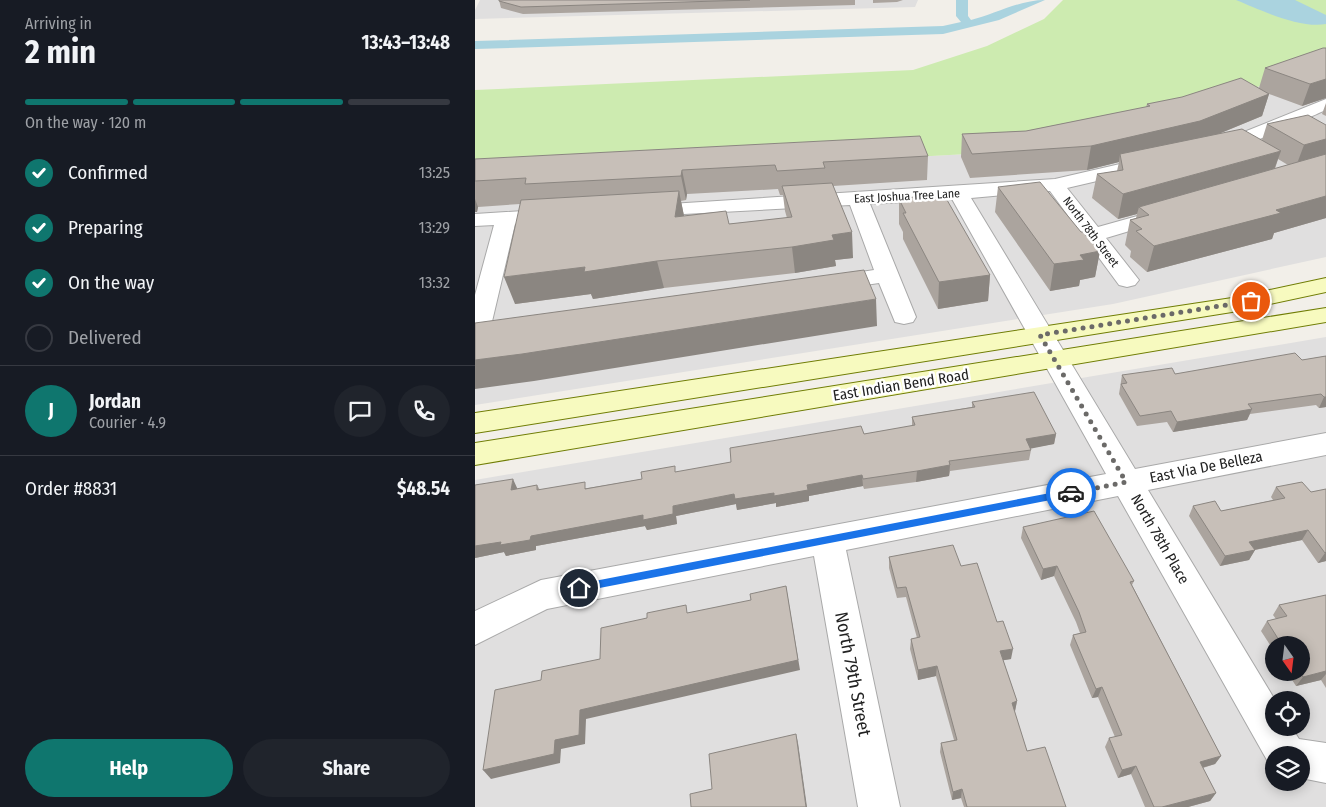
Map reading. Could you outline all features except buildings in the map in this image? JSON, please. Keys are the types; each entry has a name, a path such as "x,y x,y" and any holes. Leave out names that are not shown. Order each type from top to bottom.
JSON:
{"main road":[{"name":"East Indian Bend Road","path":"475,454 1047,348 1326,285"},
{"name":"East Indian Bend Road","path":"475,423 1047,348 1326,315"}],"street":[{"path":"1197,152 1244,147 1326,104"},
{"name":"East Joshua Tree Lane","path":"623,211 858,199 1055,186 1150,163"},
{"name":"North 78th Street","path":"1055,186 1127,280"},
{"name":"North 78th Place","path":"958,193 1281,746"},
{"path":"858,199 904,317"},
{"path":"1093,235 1182,209"},
{"path":"475,220 574,214"},
{"path":"483,330 506,218"},
{"path":"809,286 888,275"},
{"name":"East Via De Belleza","path":"475,629 541,595 1326,444"},
{"name":"North 79th Street","path":"828,541 879,807"},
{"path":"1310,760 1326,763"}],"shaded area":[{"path":"480,0 918,0 915,7 475,19 475,10"},
{"path":"1326,59 1326,257 1113,304 475,405 475,181 1024,151"},
{"path":"1326,337 1326,807 475,807 475,480"}],"green space":[{"path":"1063,0 1326,0 1326,59 1191,114 1024,151 475,181 475,90 913,70 987,46 1044,19"}],"water":[{"path":"1236,0 1295,0 1326,15 1326,24 1305,24 1293,21"}],"waterway":[{"path":"962,0 962,16 968,24"},
{"path":"968,24 995,18 1039,0"},
{"path":"475,45 943,30 968,24"}],"way so far":[{"path":"1071,493 1126,482 1040,335 1251,301"}],"route":[{"path":"579,588 1071,493"}]}
